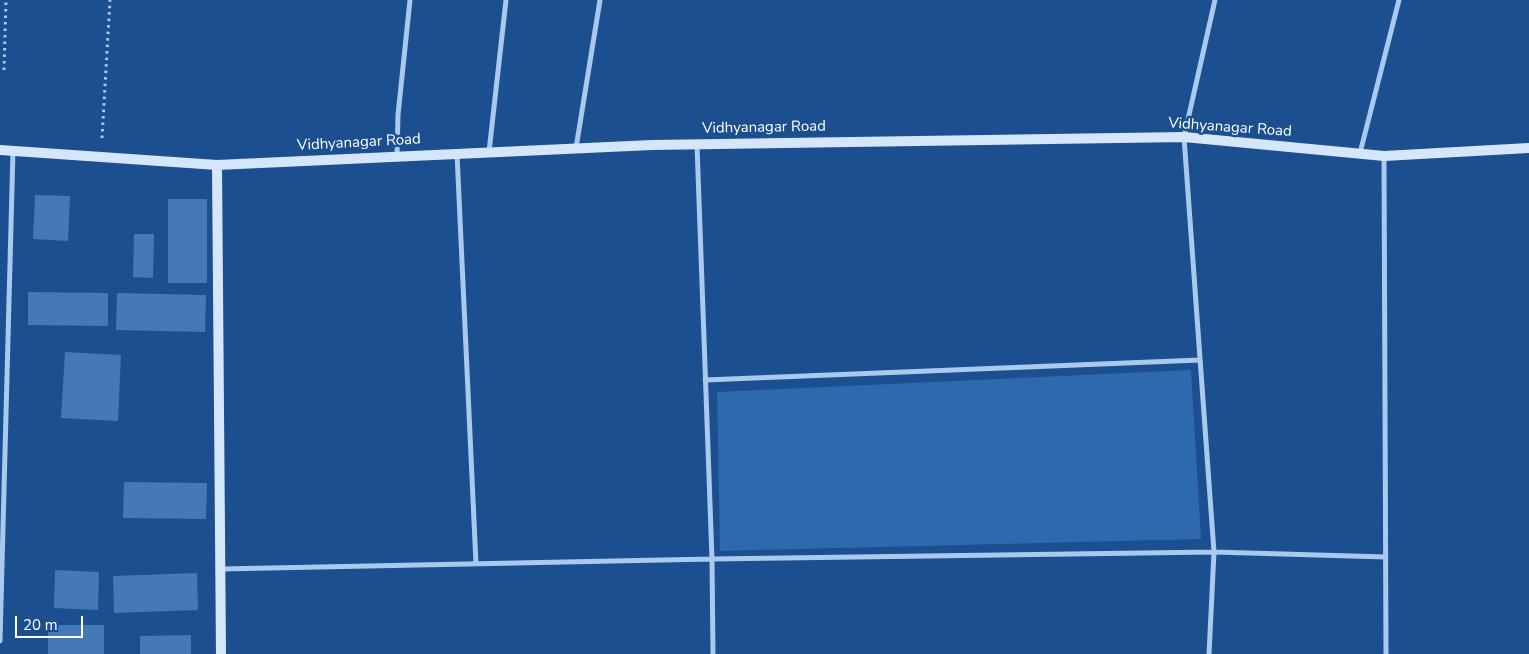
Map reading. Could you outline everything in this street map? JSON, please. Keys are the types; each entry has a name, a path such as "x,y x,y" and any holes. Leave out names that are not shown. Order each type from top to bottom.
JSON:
{"street":[{"path":"397,157 398,115 410,0"},
{"path":"489,152 506,0"},
{"path":"576,148 600,0"},
{"path":"1209,654 1214,552 1184,137 1215,0"},
{"path":"1360,153 1399,0"},
{"name":"Vidhyanagar Road","path":"0,150 13,149 217,165 697,144 1184,137 1384,156 1529,148"},
{"path":"697,144 712,559 713,654"},
{"path":"0,641 13,149"},
{"path":"457,154 476,564"},
{"path":"1384,156 1386,654"},
{"path":"217,165 221,654"},
{"path":"705,380 1200,360"},
{"path":"220,570 712,559 1214,552 1386,557"}],"path":[{"path":"4,70 6,0"},
{"path":"102,138 110,0"}],"shaded area":[{"path":"1191,370 1201,539 720,551 717,392"}],"building":[{"path":"35,195 70,196 68,241 33,239"},
{"path":"168,199 207,199 207,283 168,283"},
{"path":"134,234 154,234 153,278 133,277"},
{"path":"28,292 108,293 108,326 28,325"},
{"path":"117,293 206,295 205,332 116,330"},
{"path":"65,352 121,355 118,421 61,418"},
{"path":"124,482 207,483 206,519 123,518"},
{"path":"55,570 99,572 98,610 54,608"},
{"path":"197,573 198,610 114,613 113,576"},
{"path":"48,625 104,625 104,654 48,654"},
{"path":"191,635 191,654 140,654 140,636"}]}
